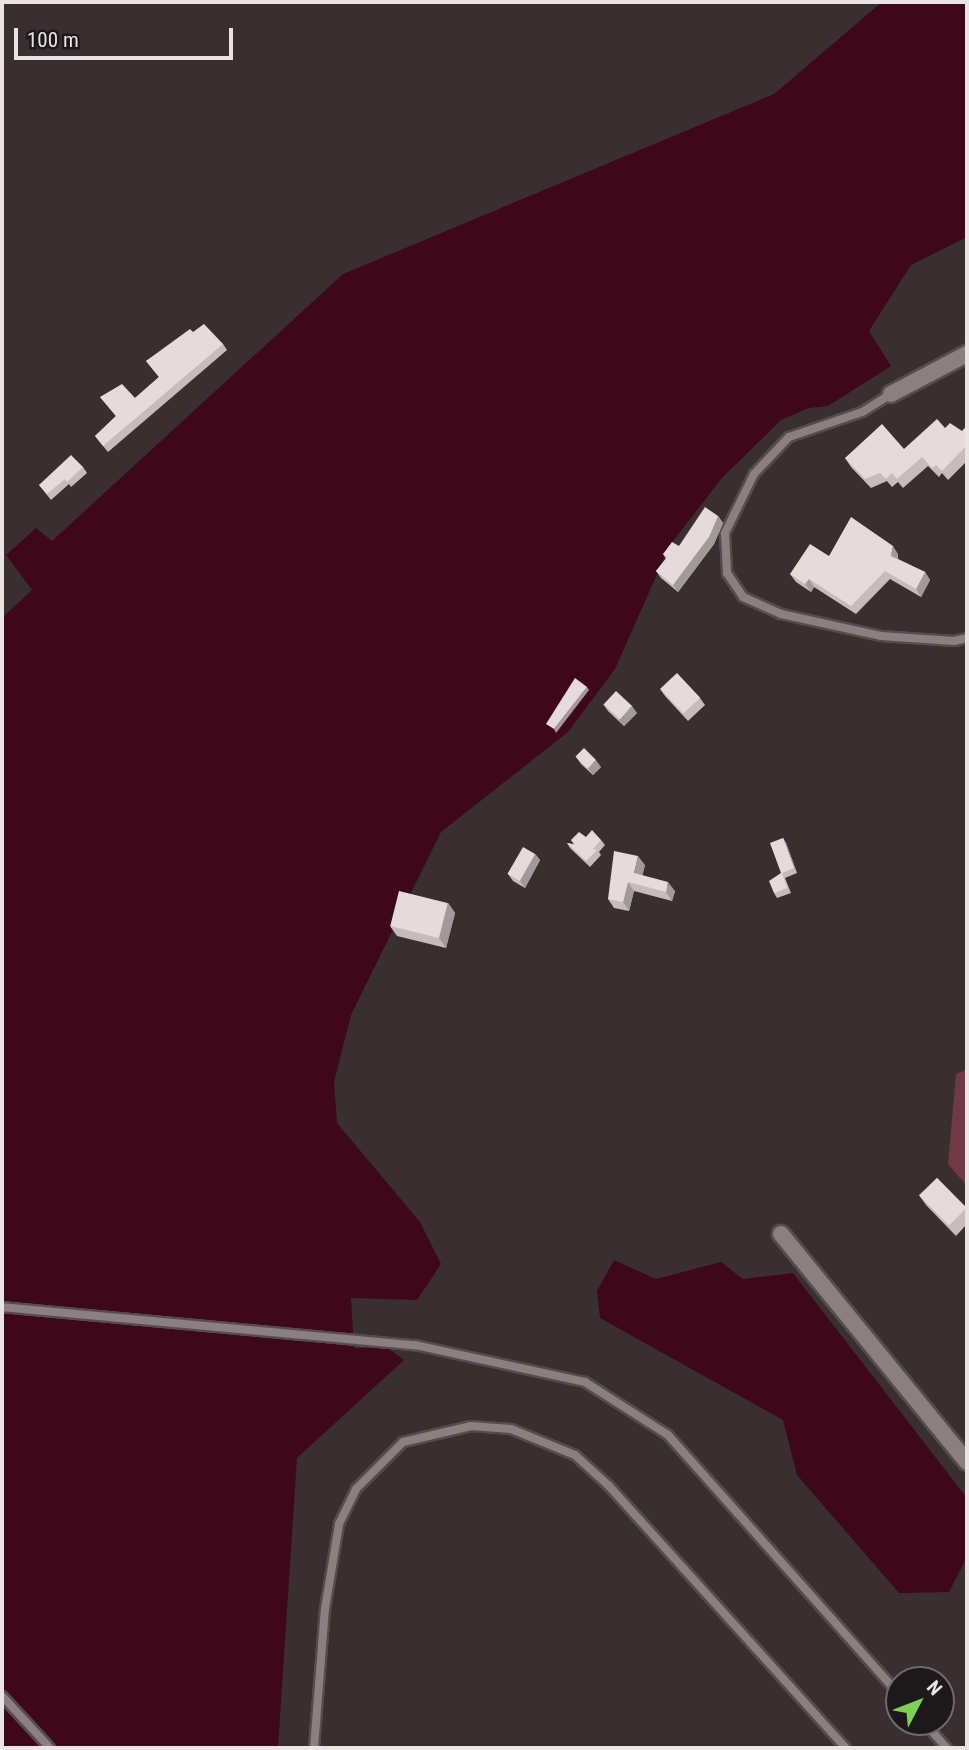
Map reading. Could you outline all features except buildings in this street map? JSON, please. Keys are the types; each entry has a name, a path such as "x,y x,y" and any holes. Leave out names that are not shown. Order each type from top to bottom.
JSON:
{"street":[{"path":"891,394 967,354"},
{"path":"781,1234 967,1462"}],"lane":[{"path":"891,394 862,412 789,437 754,474 725,533 727,573 743,597 781,614 881,636 954,641 967,638"},
{"path":"2,1307 415,1345 586,1382 627,1405 677,1445 885,1678"},
{"path":"314,1748 325,1609 339,1524 350,1501 403,1442 471,1426 510,1429 575,1455 609,1486 846,1748"},
{"path":"2,1696 50,1748"}],"shaded area":[{"path":"882,2 967,2 967,237 911,265 869,331 891,366 828,406 809,408 781,420 722,478 670,545 615,669 568,732 441,832 351,1015 334,1082 337,1123 420,1222 441,1264 417,1300 351,1298 354,1348 388,1348 404,1360 297,1458 278,1748 2,1748 2,618 32,590 6,555 36,528 52,541 343,274 774,94"},
{"path":"967,1069 967,1186 948,1164 956,1074"},
{"path":"614,1260 656,1279 721,1262 743,1279 793,1273 967,1498 967,1557 949,1592 899,1593 797,1475 783,1420 600,1318 597,1291"}]}
